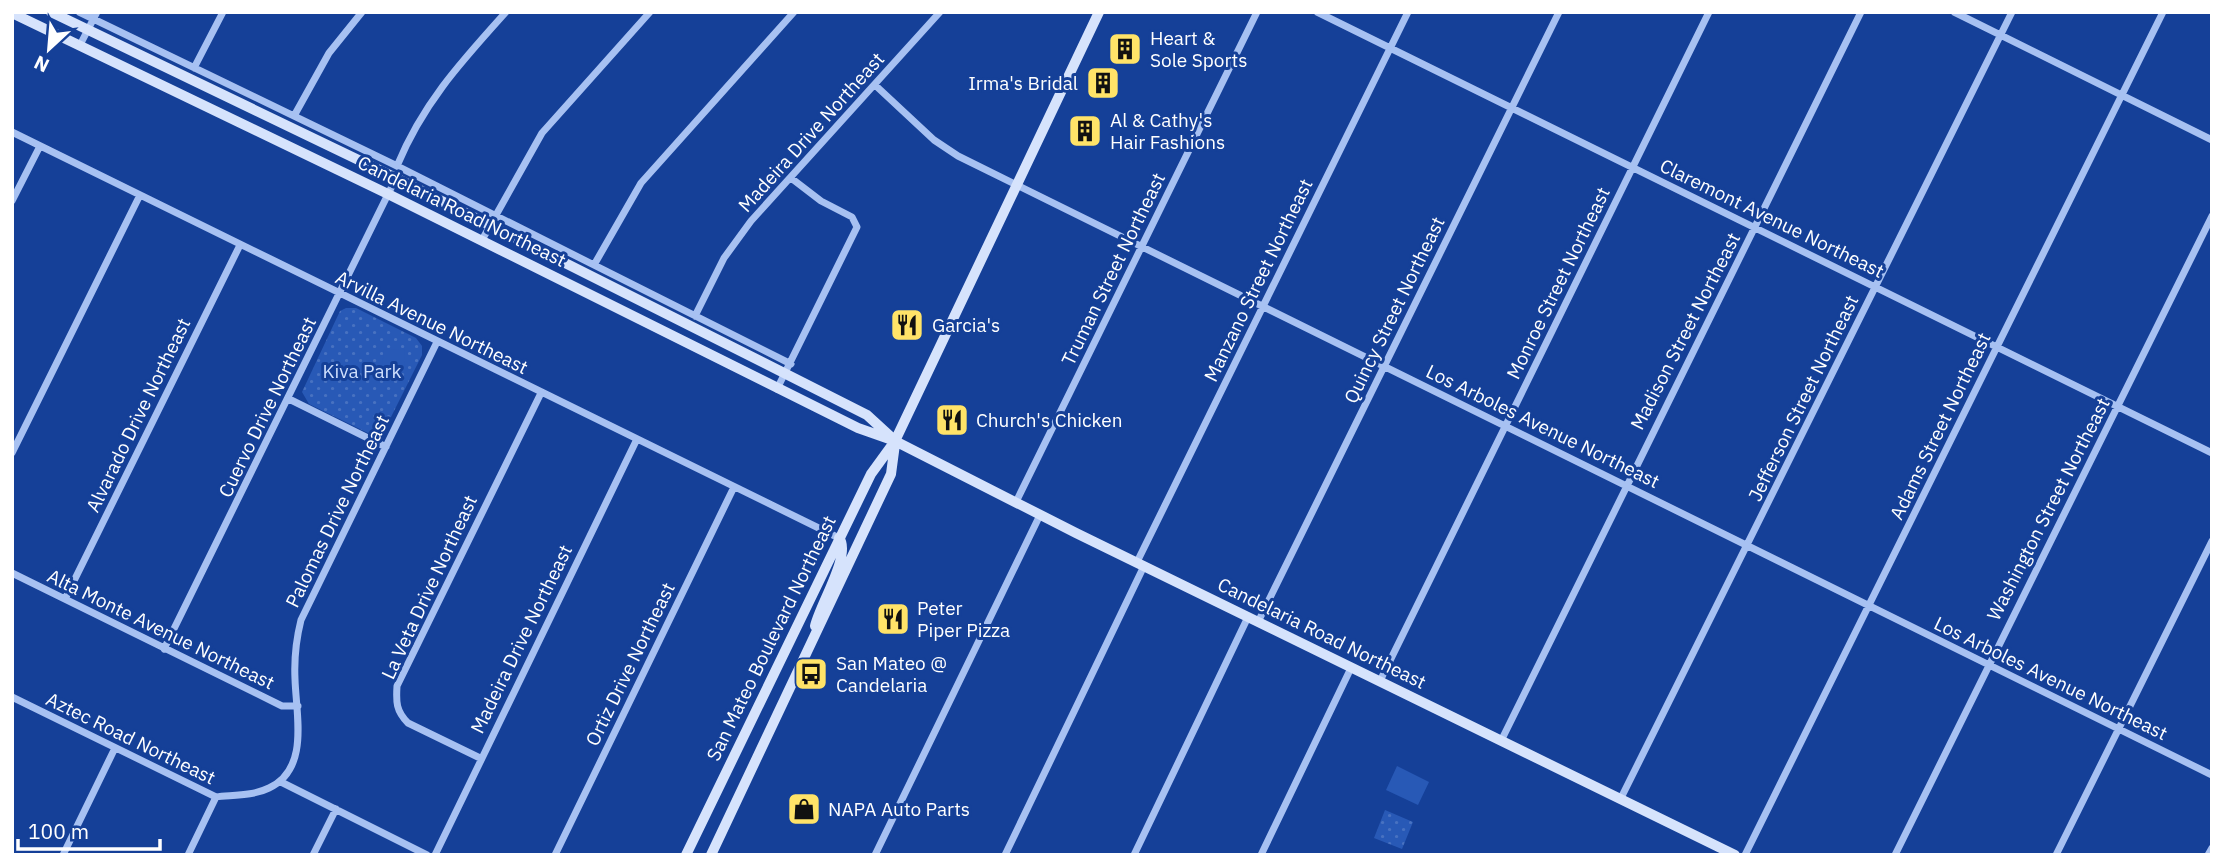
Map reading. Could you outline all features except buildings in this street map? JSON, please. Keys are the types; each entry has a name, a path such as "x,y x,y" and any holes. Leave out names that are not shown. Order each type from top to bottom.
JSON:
{"main road":[{"name":"Candelaria Road Northeast","path":"51,12 93,20 396,178 492,220 788,369 867,415 895,441"},
{"name":"San Mateo Boulevard Northeast","path":"686,855 870,474 895,441 1099,12"},
{"name":"Candelaria Road Northeast","path":"12,13 482,240 777,389 858,428 895,441 1253,620 1502,739 1735,855"},
{"name":"San Mateo Boulevard Northeast","path":"711,855 891,474 895,441"},
{"path":"813,642 820,607 844,556 844,544 839,538"}],"street":[{"path":"79,12 397,166 492,220 594,265 695,316 788,369"},
{"path":"194,68 223,12"},
{"path":"294,116 329,54 362,12"},
{"path":"397,166 415,125 438,89 506,12"},
{"path":"482,240 542,132 650,12"},
{"path":"594,265 641,183 794,12"},
{"name":"Madeira Drive Northeast","path":"695,316 731,247 940,12"},
{"name":"Truman Street Northeast","path":"1016,502 1257,12"},
{"name":"Claremont Avenue Northeast","path":"1317,12 2212,453"},
{"name":"Manzano Street Northeast","path":"1005,855 1262,305 1408,12"},
{"name":"Quincy Street Northeast","path":"1134,855 1385,365 1559,12"},
{"name":"Monroe Street Northeast","path":"1380,681 1709,12"},
{"name":"Madison Street Northeast","path":"1502,739 1861,12"},
{"path":"1954,12 2212,140"},
{"name":"Jefferson Street Northeast","path":"1621,798 2012,12"},
{"name":"Adams Street Northeast","path":"1745,855 2164,12"},
{"path":"80,45 93,20"},
{"name":"Los Arboles Avenue Northeast","path":"875,85 945,149 2212,775"},
{"name":"Arvilla Avenue Northeast","path":"12,132 839,538"},
{"path":"12,201 40,145"},
{"name":"Cuervo Drive Northeast","path":"164,649 396,178"},
{"path":"777,389 857,227 852,217 821,201 791,178"},
{"path":"12,453 140,195"},
{"name":"Washington Street Northeast","path":"1895,855 2212,216"},
{"name":"Alvarado Drive Northeast","path":"65,599 240,245"},
{"name":"Palomas Drive Northeast","path":"281,782 295,752 299,734 295,644 301,620 437,342"},
{"name":"La Veta Drive Northeast","path":"480,758 408,723 399,715 396,703 397,686 541,393"},
{"path":"289,399 386,447"},
{"name":"Madeira Drive Northeast","path":"435,855 638,439"},
{"name":"Ortiz Drive Northeast","path":"555,855 734,487"},
{"path":"875,855 1040,515"},
{"path":"2056,855 2212,541"},
{"name":"Alta Monte Avenue Northeast","path":"12,573 282,706 298,706"},
{"path":"1261,855 1351,668"},
{"name":"Aztec Road Northeast","path":"14,701 216,797 250,794 281,782"},
{"path":"63,855 115,748"},
{"path":"281,782 427,855"},
{"path":"188,855 216,797"},
{"path":"313,855 336,809"},
{"path":"2208,855 2212,848"}],"green space":[{"name":"Kiva Park","path":"356,308 416,338 422,346 422,355 385,429 377,434 368,433 309,404 302,392 340,311"},
{"path":"404,349 405,366 382,367 384,350"},
{"path":"1397,766 1429,782 1418,805 1386,790"},
{"path":"1385,810 1413,822 1402,849 1374,838"}],"place":[{"name":"Heart & Sole Sports","path":"1125,49"},
{"name":"Irma's Bridal","path":"1103,83"},
{"name":"Al & Cathy's Hair Fashions","path":"1085,131"},
{"name":"Garcia's","path":"907,325"},
{"name":"Church's Chicken","path":"952,420"},
{"name":"Peter Piper Pizza","path":"893,619"},
{"name":"San Mateo @ Candelaria","path":"811,674"},
{"name":"NAPA Auto Parts","path":"804,809"}]}
